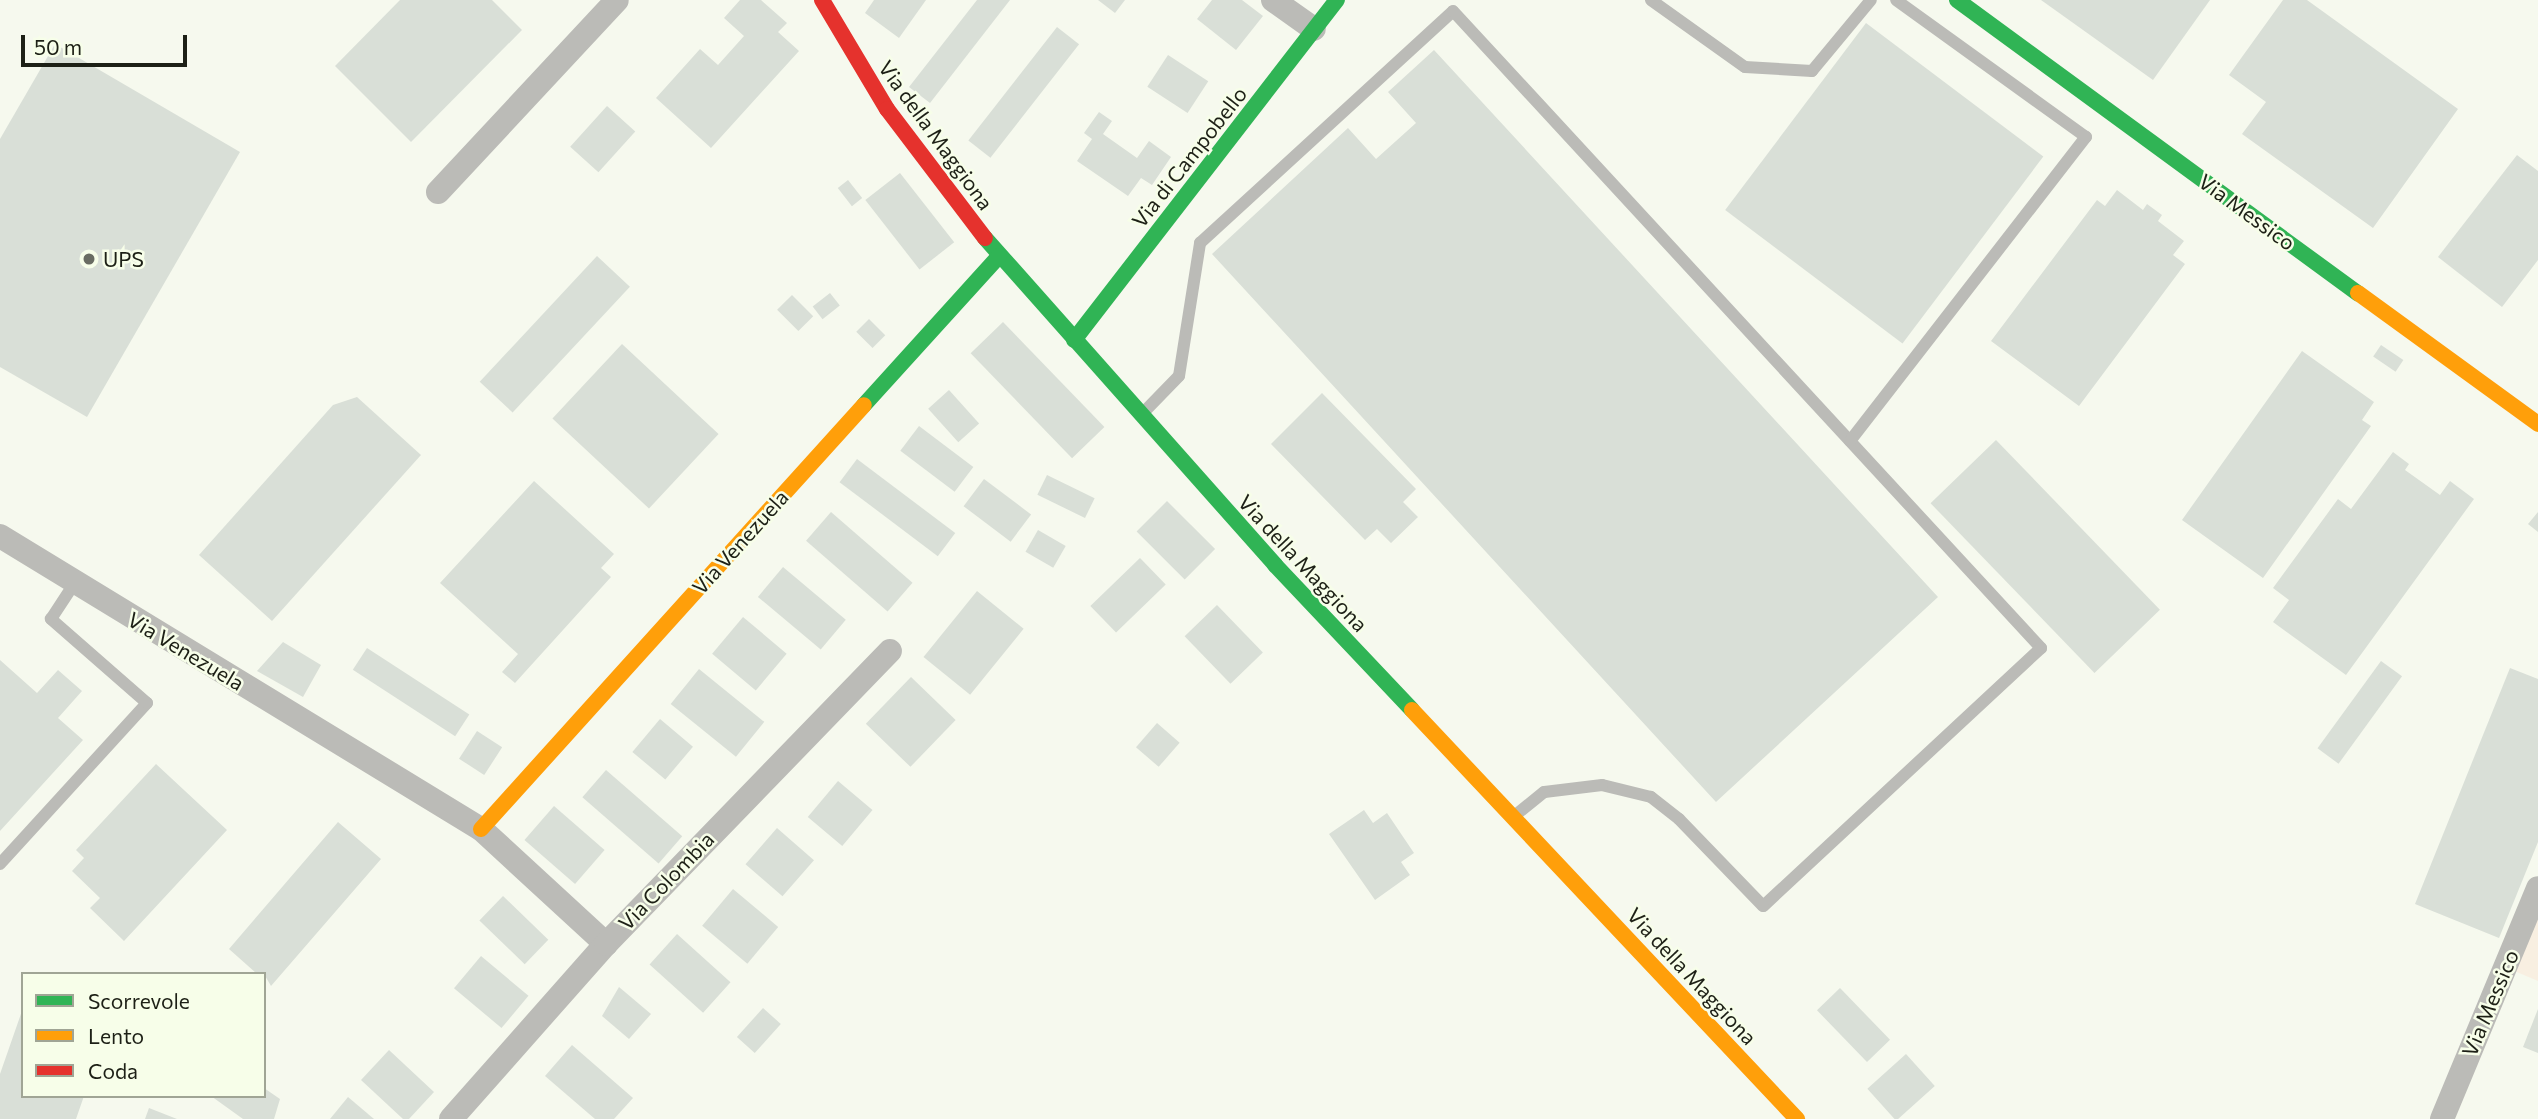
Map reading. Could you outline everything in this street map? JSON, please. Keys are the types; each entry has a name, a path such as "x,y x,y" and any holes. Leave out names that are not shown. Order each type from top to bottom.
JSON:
{"street":[{"path":"438,192 617,0"},
{"name":"Via della Maggiona","path":"822,0 887,109 999,256 1275,565 1797,1119"},
{"path":"1273,0 1314,29"},
{"name":"Via di Campobello","path":"1074,340 1337,0"},
{"name":"Via Messico","path":"1957,0 2538,424"},
{"name":"Via Venezuela","path":"481,829 999,256"},
{"name":"Via Venezuela","path":"0,536 74,584 481,829 606,944"},
{"name":"Via Colombia","path":"451,1119 606,944 890,651"},
{"name":"Via Messico","path":"2442,1119 2538,888"}],"lane":[{"path":"1651,0 1745,67 1812,71 1871,0"},
{"path":"1850,442 2086,137 1896,0"},
{"path":"1141,415 1179,376 1200,243 1453,11 2041,648 1763,906 1679,819 1651,797 1602,785 1544,792 1514,816"},
{"path":"0,864 147,703 51,619 74,584"}],"shaded area":[{"path":"2538,908 2538,981 2512,970"}],"building":[{"path":"400,0 492,0 522,30 411,142 335,66"},
{"path":"740,0 761,0 787,23 778,32 799,51 711,148 656,98 700,49 718,65 744,36 724,18"},
{"path":"874,0 926,0 899,38 865,13"},
{"path":"977,0 1010,0 930,103 909,87"},
{"path":"1098,0 1125,0 1115,13"},
{"path":"1212,0 1242,0 1263,16 1236,50 1197,19"},
{"path":"2041,0 2210,0 2153,80"},
{"path":"2283,0 2307,0 2458,109 2373,228 2242,134 2266,102 2229,75"},
{"path":"1866,23 2043,157 1902,343 1725,210"},
{"path":"1057,27 1079,44 990,158 968,140"},
{"name":"UPS","path":"55,44 240,152 87,417 0,367 0,139"},
{"path":"1434,50 1938,597 1716,802 1212,254 1348,128 1376,159 1416,123 1388,92"},
{"path":"1168,55 1208,81 1188,113 1147,87"},
{"path":"607,106 635,131 598,172 570,147"},
{"path":"1099,112 1112,121 1103,134 1137,158 1149,141 1171,157 1152,185 1141,178 1128,196 1077,161 1092,139 1084,133"},
{"path":"2517,155 2538,171 2538,260 2502,307 2438,257"},
{"path":"900,173 954,242 920,269 865,200"},
{"path":"848,180 862,198 852,206 838,188"},
{"path":"2117,190 2143,210 2147,204 2162,215 2158,221 2184,241 2173,255 2185,264 2079,406 1991,341 2097,200 2105,206"},
{"path":"597,256 630,287 513,412 480,382"},
{"path":"830,293 840,306 823,319 813,307"},
{"path":"792,295 813,316 798,331 777,310"},
{"path":"869,319 885,335 873,348 856,332"},
{"path":"1003,322 1104,427 1072,458 971,353"},
{"path":"622,344 719,434 649,509 552,419"},
{"path":"2381,345 2403,360 2396,372 2373,357"},
{"path":"2302,351 2374,402 2362,420 2371,426 2263,578 2182,520"},
{"path":"949,390 979,423 958,442 928,409"},
{"path":"1322,393 1416,489 1403,502 1418,517 1391,543 1377,529 1365,540 1271,444"},
{"path":"357,397 421,455 272,621 199,555 333,405"},
{"path":"919,426 973,467 955,492 900,451"},
{"path":"1996,440 2160,610 2094,673 1931,503"},
{"path":"2393,452 2409,464 2405,470 2440,495 2450,481 2474,499 2346,675 2273,622 2289,600 2273,588 2338,499 2351,509"},
{"path":"857,459 955,533 938,556 840,482"},
{"path":"1047,475 1095,498 1085,518 1037,495"},
{"path":"984,479 1031,515 1011,542 964,506"},
{"path":"534,481 614,554 601,568 611,577 515,683 502,672 518,654 440,583"},
{"path":"1167,501 1215,549 1185,579 1137,531"},
{"path":"831,512 913,583 888,612 806,541"},
{"path":"2538,512 2538,532 2528,524"},
{"path":"1038,530 1066,546 1053,568 1026,552"},
{"path":"1140,558 1166,585 1116,633 1090,606"},
{"path":"783,567 846,620 821,650 758,597"},
{"path":"977,591 1024,629 970,695 924,657"},
{"path":"1217,605 1263,652 1230,684 1185,636"},
{"path":"743,617 787,654 756,690 712,654"},
{"path":"283,642 321,665 303,697 257,671"},
{"path":"367,648 469,714 455,736 353,670"},
{"path":"0,660 37,693 58,670 82,691 58,718 83,740 0,831"},
{"path":"2381,661 2402,676 2339,764 2318,748"},
{"path":"2510,668 2538,679 2538,842 2499,938 2415,904"},
{"path":"699,669 764,722 736,757 671,704"},
{"path":"911,677 956,720 910,767 866,724"},
{"path":"660,719 693,747 665,780 632,752"},
{"path":"1157,723 1180,743 1159,767 1136,747"},
{"path":"477,731 502,747 484,775 459,759"},
{"path":"156,764 227,830 124,941 90,908 100,898 72,871 84,858 76,850"},
{"path":"606,770 682,836 659,863 582,797"},
{"path":"838,781 872,810 842,846 808,817"},
{"path":"554,806 605,850 575,884 524,840"},
{"path":"1364,810 1373,823 1387,813 1414,853 1401,862 1410,875 1375,900 1329,834"},
{"path":"338,822 381,859 271,986 266,972 255,972 229,949"},
{"path":"777,828 814,860 782,896 746,864"},
{"path":"733,889 778,927 747,964 702,926"},
{"path":"503,896 548,940 525,964 479,920"},
{"path":"677,934 731,982 703,1013 650,964"},
{"path":"481,956 528,996 501,1028 454,988"},
{"path":"619,987 651,1014 629,1039 602,1016"},
{"path":"1840,988 1890,1040 1867,1062 1817,1010"},
{"path":"763,1008 781,1024 755,1053 737,1037"},
{"path":"2538,1009 2538,1053 2523,1047"},
{"path":"21,1014 21,1098 83,1098 76,1119 0,1119 0,1074"},
{"path":"572,1045 633,1098 614,1119 595,1119 545,1076"},
{"path":"389,1050 434,1092 409,1119 403,1119 361,1080"},
{"path":"1906,1054 1935,1086 1898,1119 1895,1119 1867,1089"},
{"path":"266,1089 280,1099 274,1119 243,1119 214,1098 266,1098"},
{"path":"348,1097 374,1119 330,1119"},
{"path":"149,1108 177,1119 145,1119"}],"traffic: fast":[{"path":"1074,340 1337,0"},
{"path":"1957,0 2358,293"},
{"path":"985,238 1275,565 1412,710"},
{"path":"864,405 999,256"}],"traffic: slow":[{"path":"2358,293 2538,424"},
{"path":"481,829 864,405"},
{"path":"1412,710 1797,1119"}],"traffic: jam":[{"path":"822,0 887,109 985,238"}],"place":[{"name":"UPS","path":"89,259"}]}
